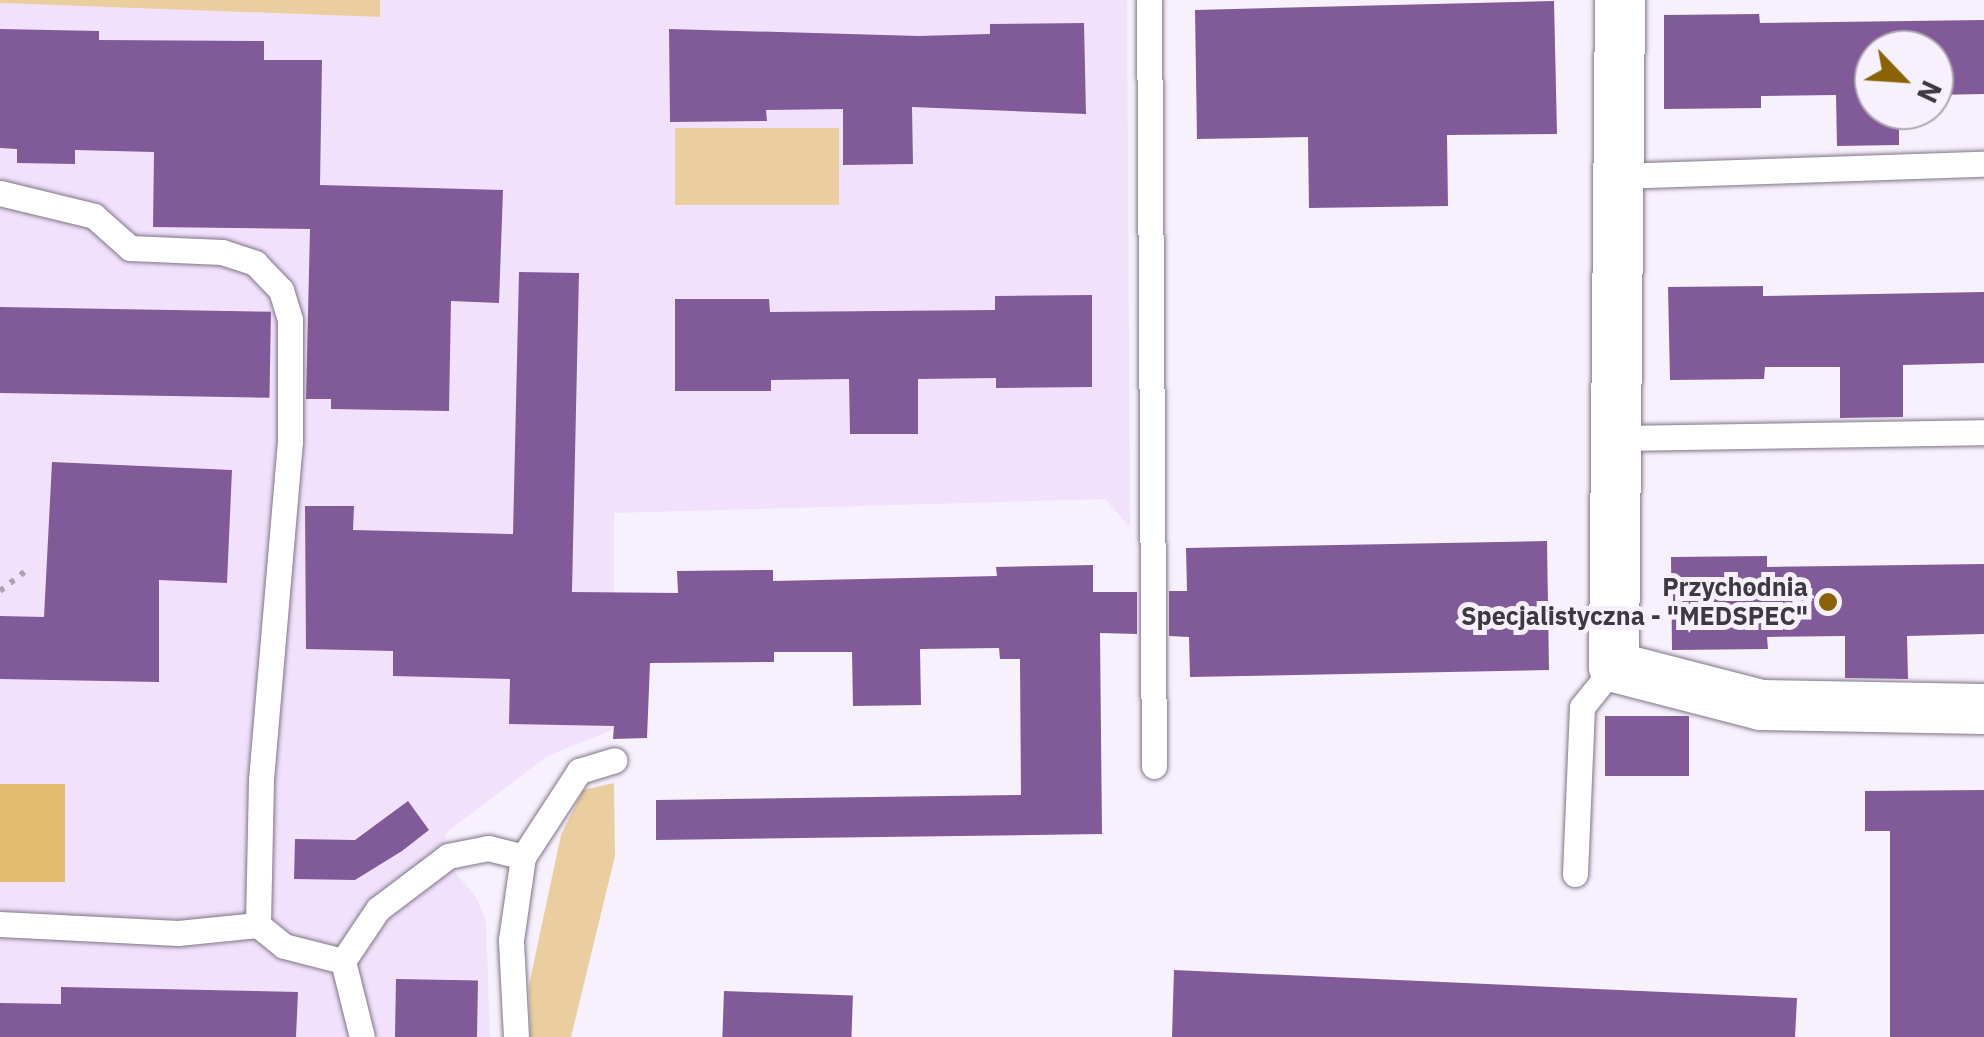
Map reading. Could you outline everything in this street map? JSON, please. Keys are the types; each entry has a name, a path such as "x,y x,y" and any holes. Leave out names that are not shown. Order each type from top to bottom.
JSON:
{"street":[{"path":"1620,0 1615,176 1614,667 1760,705 1984,709"}],"lane":[{"path":"1150,0 1154,766"},
{"path":"1615,176 1984,164"},
{"path":"0,193 50,200 94,216 130,248 222,252 254,264 282,290 290,320 290,441 261,780 258,925"},
{"path":"1617,438 1984,432"},
{"path":"1575,874 1582,707 1614,667"},
{"path":"516,1037 511,940 522,857 579,771 614,760"},
{"path":"362,1037 343,962 378,909 448,856 488,848 522,857"},
{"path":"0,924 178,933 258,925 284,946 343,962"}],"path":[{"path":"0,591 24,572"}],"shaded area":[{"path":"380,0 1127,0 1130,527 1105,499 614,513 614,729 547,756 446,833 442,857 476,897 486,921 490,1037 0,1037 0,3 379,17"},
{"path":"380,0 380,17 0,3"},
{"path":"675,128 839,128 839,205 675,205"},
{"path":"614,783 615,856 571,1037 530,1037 529,985 561,835 583,790"},
{"path":"0,784 65,784 65,882 0,882"}],"building":[{"path":"1554,1 1557,134 1447,135 1448,206 1309,208 1308,137 1197,139 1195,10"},
{"path":"1759,14 1760,23 1984,20 1984,94 1954,95 1954,30 1854,30 1854,130 1899,130 1899,145 1837,146 1836,95 1761,96 1761,108 1664,109 1664,15"},
{"path":"1084,23 1086,114 912,107 913,164 843,165 843,109 766,110 767,121 670,122 669,29 919,36 990,34 990,24"},
{"path":"0,29 99,31 99,40 264,41 264,60 322,60 320,185 503,190 499,303 451,301 449,411 331,409 331,399 306,399 310,229 153,227 154,152 75,150 75,164 17,163 17,149 0,148"},
{"path":"519,272 579,273 572,592 678,593 677,571 773,570 773,581 997,576 996,567 1093,565 1093,592 1137,592 1137,634 1100,633 1102,834 656,840 656,800 1021,795 1020,659 1000,659 999,648 920,649 921,705 853,706 852,652 774,652 774,662 650,663 647,738 613,739 614,726 509,724 510,679 393,676 393,651 306,649 305,506 354,506 353,530 513,534"},
{"path":"1763,286 1763,296 1984,292 1984,363 1903,365 1903,417 1840,418 1840,367 1765,367 1764,379 1670,380 1668,287"},
{"path":"1092,295 1092,387 996,388 996,378 918,379 918,434 850,434 849,379 771,380 771,391 675,391 675,299 769,299 770,312 995,310 995,296"},
{"path":"0,307 271,312 269,398 0,393"},
{"path":"52,462 232,470 227,583 159,580 159,682 0,679 0,616 44,617"},
{"path":"1547,541 1549,670 1190,677 1189,637 1169,636 1169,591 1187,591 1186,548"},
{"name":"Przychodnia Specjalistyczna - \"MEDSPEC\"","path":"1767,556 1767,567 1984,564 1984,634 1907,636 1908,679 1845,678 1845,636 1767,637 1768,649 1672,650 1671,557"},
{"path":"1605,716 1689,716 1689,776 1605,776"},
{"path":"1984,790 1984,1037 1890,1037 1890,831 1865,831 1865,791"},
{"path":"408,801 429,830 402,851 355,880 294,879 295,839 355,840"},
{"path":"1174,970 1797,998 1795,1037 1172,1037"},
{"path":"396,979 478,980 477,1037 395,1037"},
{"path":"61,987 298,992 296,1037 0,1037 0,1003 61,1004"},
{"path":"724,991 853,996 851,1037 722,1037"}],"place":[{"name":"Przychodnia Specjalistyczna - \"MEDSPEC\"","path":"1828,602"}]}
